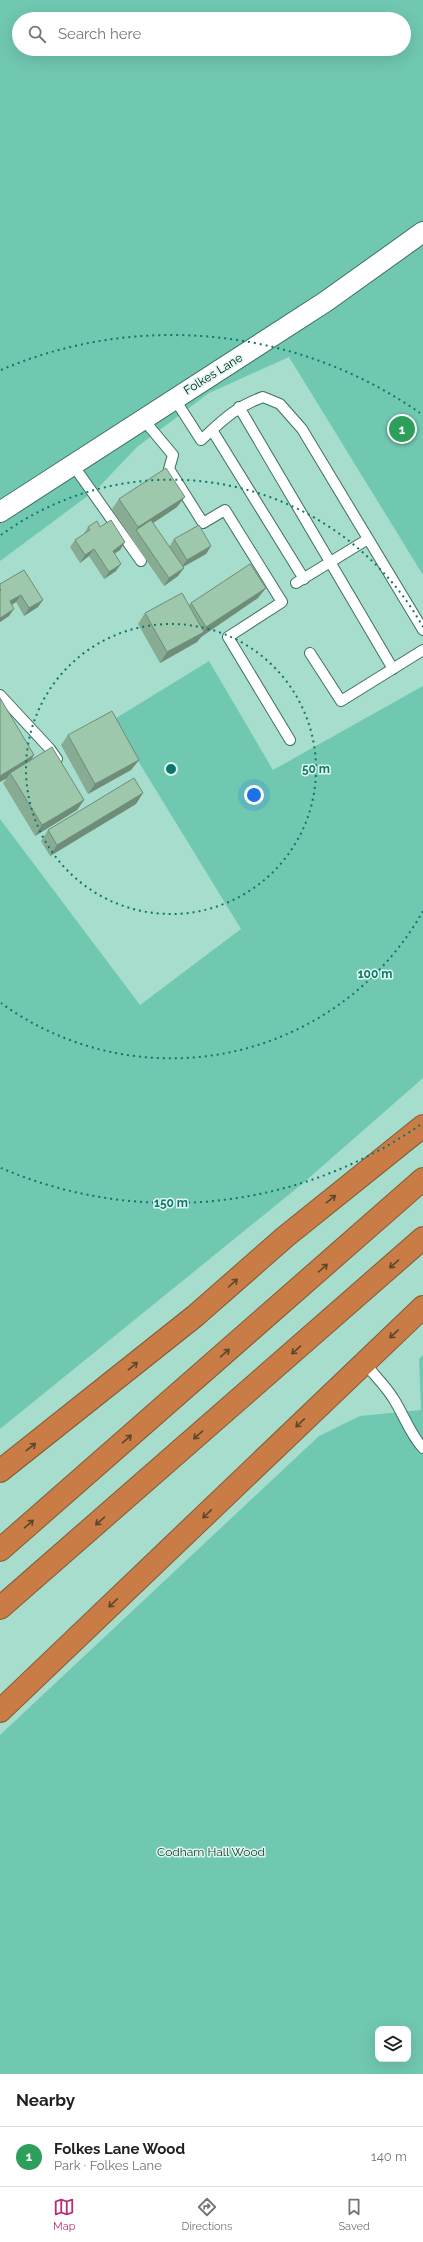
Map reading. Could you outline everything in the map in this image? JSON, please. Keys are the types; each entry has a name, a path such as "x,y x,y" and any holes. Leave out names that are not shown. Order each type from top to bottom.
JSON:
{"highway":[{"path":"0,1471 196,1316 285,1237 423,1126"},
{"path":"0,1550 423,1179"},
{"path":"0,1608 423,1238"},
{"path":"0,1711 423,1307"}],"street":[{"name":"Folkes Lane","path":"0,512 174,398 325,302 423,232"}],"lane":[{"path":"174,398 201,440 219,422 239,407 263,397 280,404 302,429 423,630"},
{"path":"239,407 393,669"},
{"path":"143,419 173,455 169,469 202,523 225,510 282,602 228,637 290,740"},
{"path":"212,430 300,581 368,539"},
{"path":"72,465 141,561"},
{"path":"310,653 341,701 423,650"},
{"path":"0,695 50,749 62,767"},
{"path":"364,1362 392,1396 408,1422 414,1438 423,1448"}],"green space":[{"path":"0,0 423,0 423,575 289,357 209,393 137,447 97,489 0,561"},
{"path":"209,661 273,770 423,686 423,1078 302,1184 0,1429 0,819 140,1005 241,929 113,720"},
{"name":"Codham Hall Wood","path":"423,1355 423,2074 0,2074 0,1735 319,1436 360,1416 421,1410 419,1359"}],"building":[{"path":"166,468 185,497 138,527 119,499"},
{"path":"111,520 125,542 113,551 121,564 109,572 94,549 85,555 75,540 90,530 88,527 97,521 100,527"},
{"path":"151,520 184,568 169,578 136,530"},
{"path":"199,525 211,546 187,560 174,539"},
{"path":"250,564 266,588 206,627 191,603"},
{"path":"24,570 43,600 29,608 21,595 10,601 14,609 0,618 0,584"},
{"path":"182,593 204,632 167,652 145,613"},
{"path":"0,698 34,755 0,776"},
{"path":"112,711 139,760 95,784 68,735"},
{"path":"52,747 84,800 42,825 10,773"},
{"path":"134,778 143,793 57,845 48,830"}],"place":[{"name":"Folkes Lane Wood","path":"402,429"}]}
